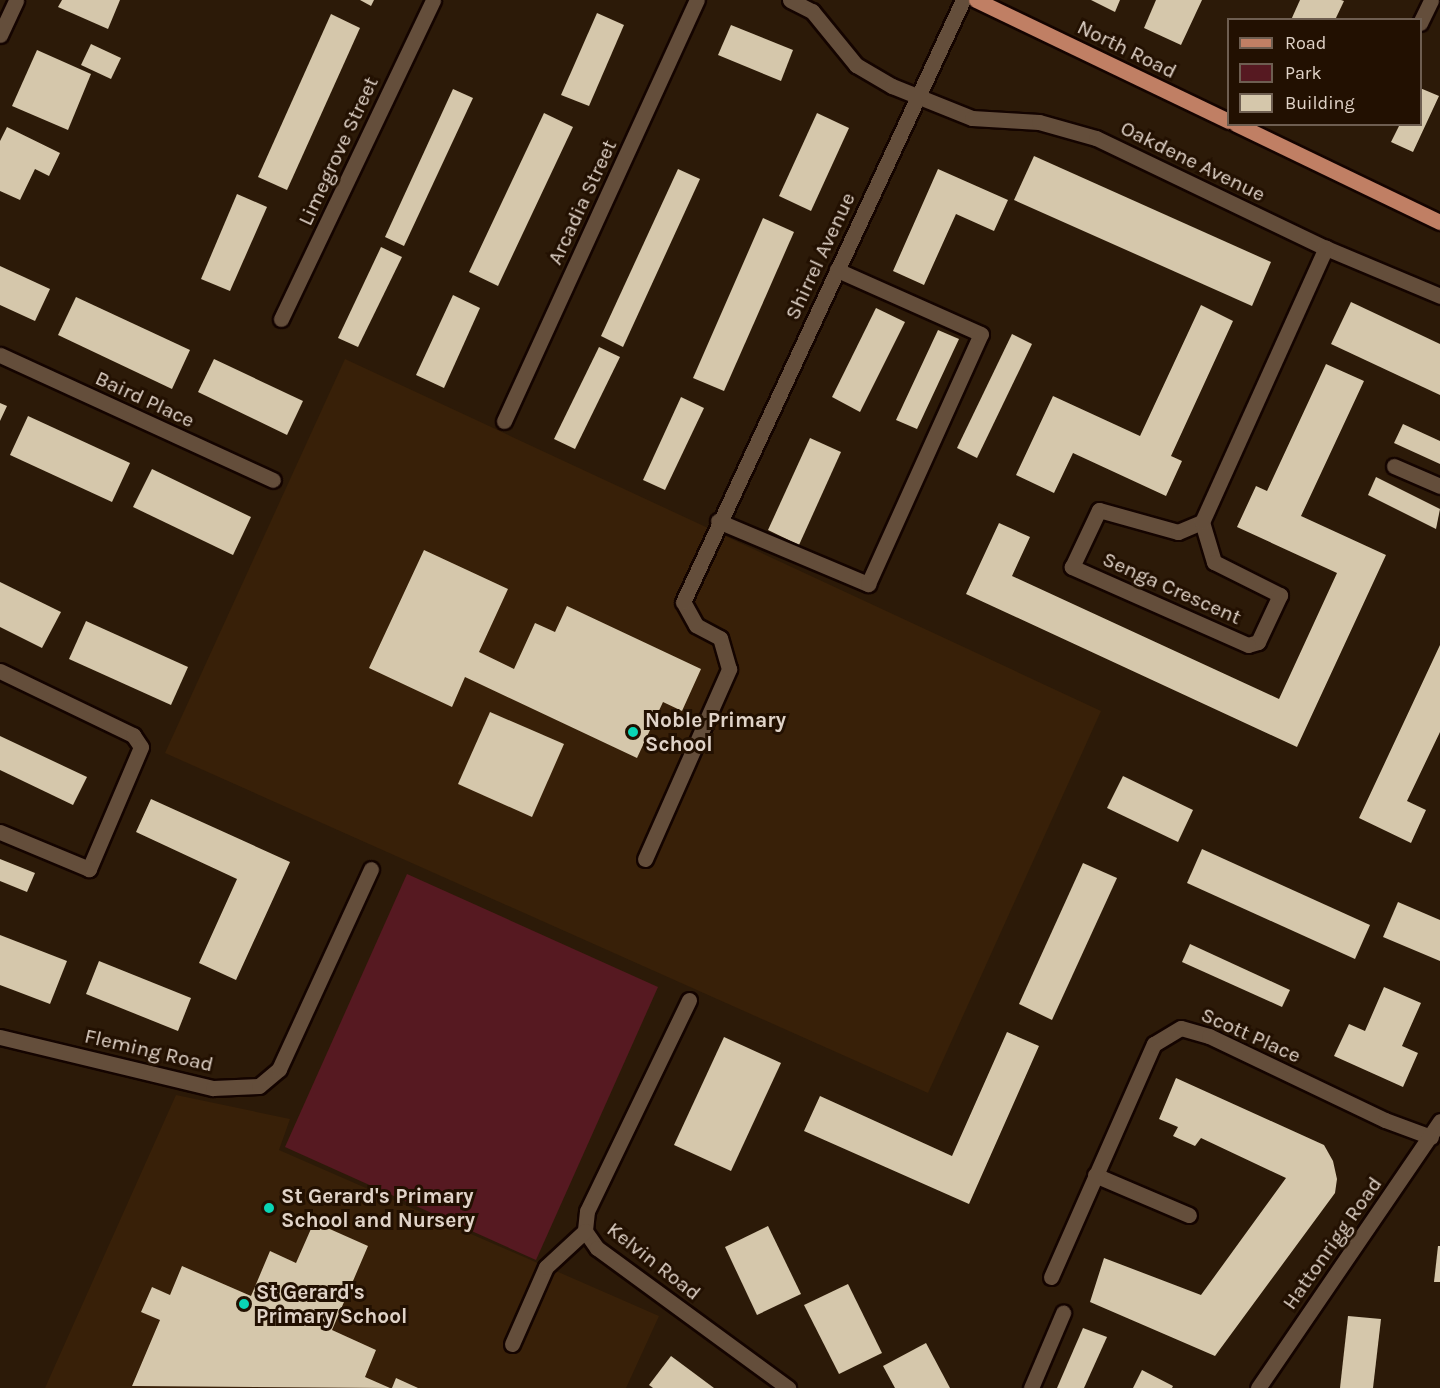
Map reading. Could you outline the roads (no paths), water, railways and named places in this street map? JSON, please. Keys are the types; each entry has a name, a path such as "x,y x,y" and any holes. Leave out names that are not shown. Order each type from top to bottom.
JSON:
{"main road":[{"name":"North Road","path":"975,0 1227,121"},
{"path":"1240,126 1440,222"}],"street":[{"path":"2,25 16,0"},
{"name":"Limegrove Street","path":"281,319 433,0"},
{"name":"Arcadia Street","path":"504,421 697,0"},
{"name":"Oakdene Avenue","path":"790,0 812,10 856,65 920,98 972,118 1039,122 1096,138 1326,248 1440,296"},
{"name":"Shirrel Avenue","path":"645,859 729,669 720,638 696,625 684,602 716,525 920,98 963,0"},
{"path":"1422,19 1431,0"},
{"path":"1202,522 1326,248"},
{"path":"716,525 868,584 981,334 837,270"},
{"name":"Baird Place","path":"0,355 273,480"},
{"path":"1394,466 1440,486"},
{"name":"Senga Crescent","path":"1099,510 1178,532 1202,522 1214,562 1280,595 1258,642 1248,645 1072,567 1099,510"},
{"path":"0,672 133,735 141,747 89,869 0,832"},
{"name":"Fleming Road","path":"0,1037 213,1088 260,1086 279,1069 371,869"},
{"name":"Kelvin Road","path":"689,1000 587,1211 585,1231 597,1248 788,1388"},
{"name":"Scott Place","path":"1051,1277 1154,1044 1181,1028 1209,1036 1385,1120 1431,1137"},
{"name":"Hattonrigg Road","path":"1258,1388 1440,1121"},
{"path":"1095,1174 1189,1215"},
{"path":"512,1344 546,1267 585,1231"},
{"path":"1031,1388 1063,1313"}],"place":[{"name":"Noble Primary School","path":"633,732"},
{"name":"St Gerard's Primary School and Nursery","path":"269,1208"},
{"name":"St Gerard's Primary School","path":"244,1304"}]}
